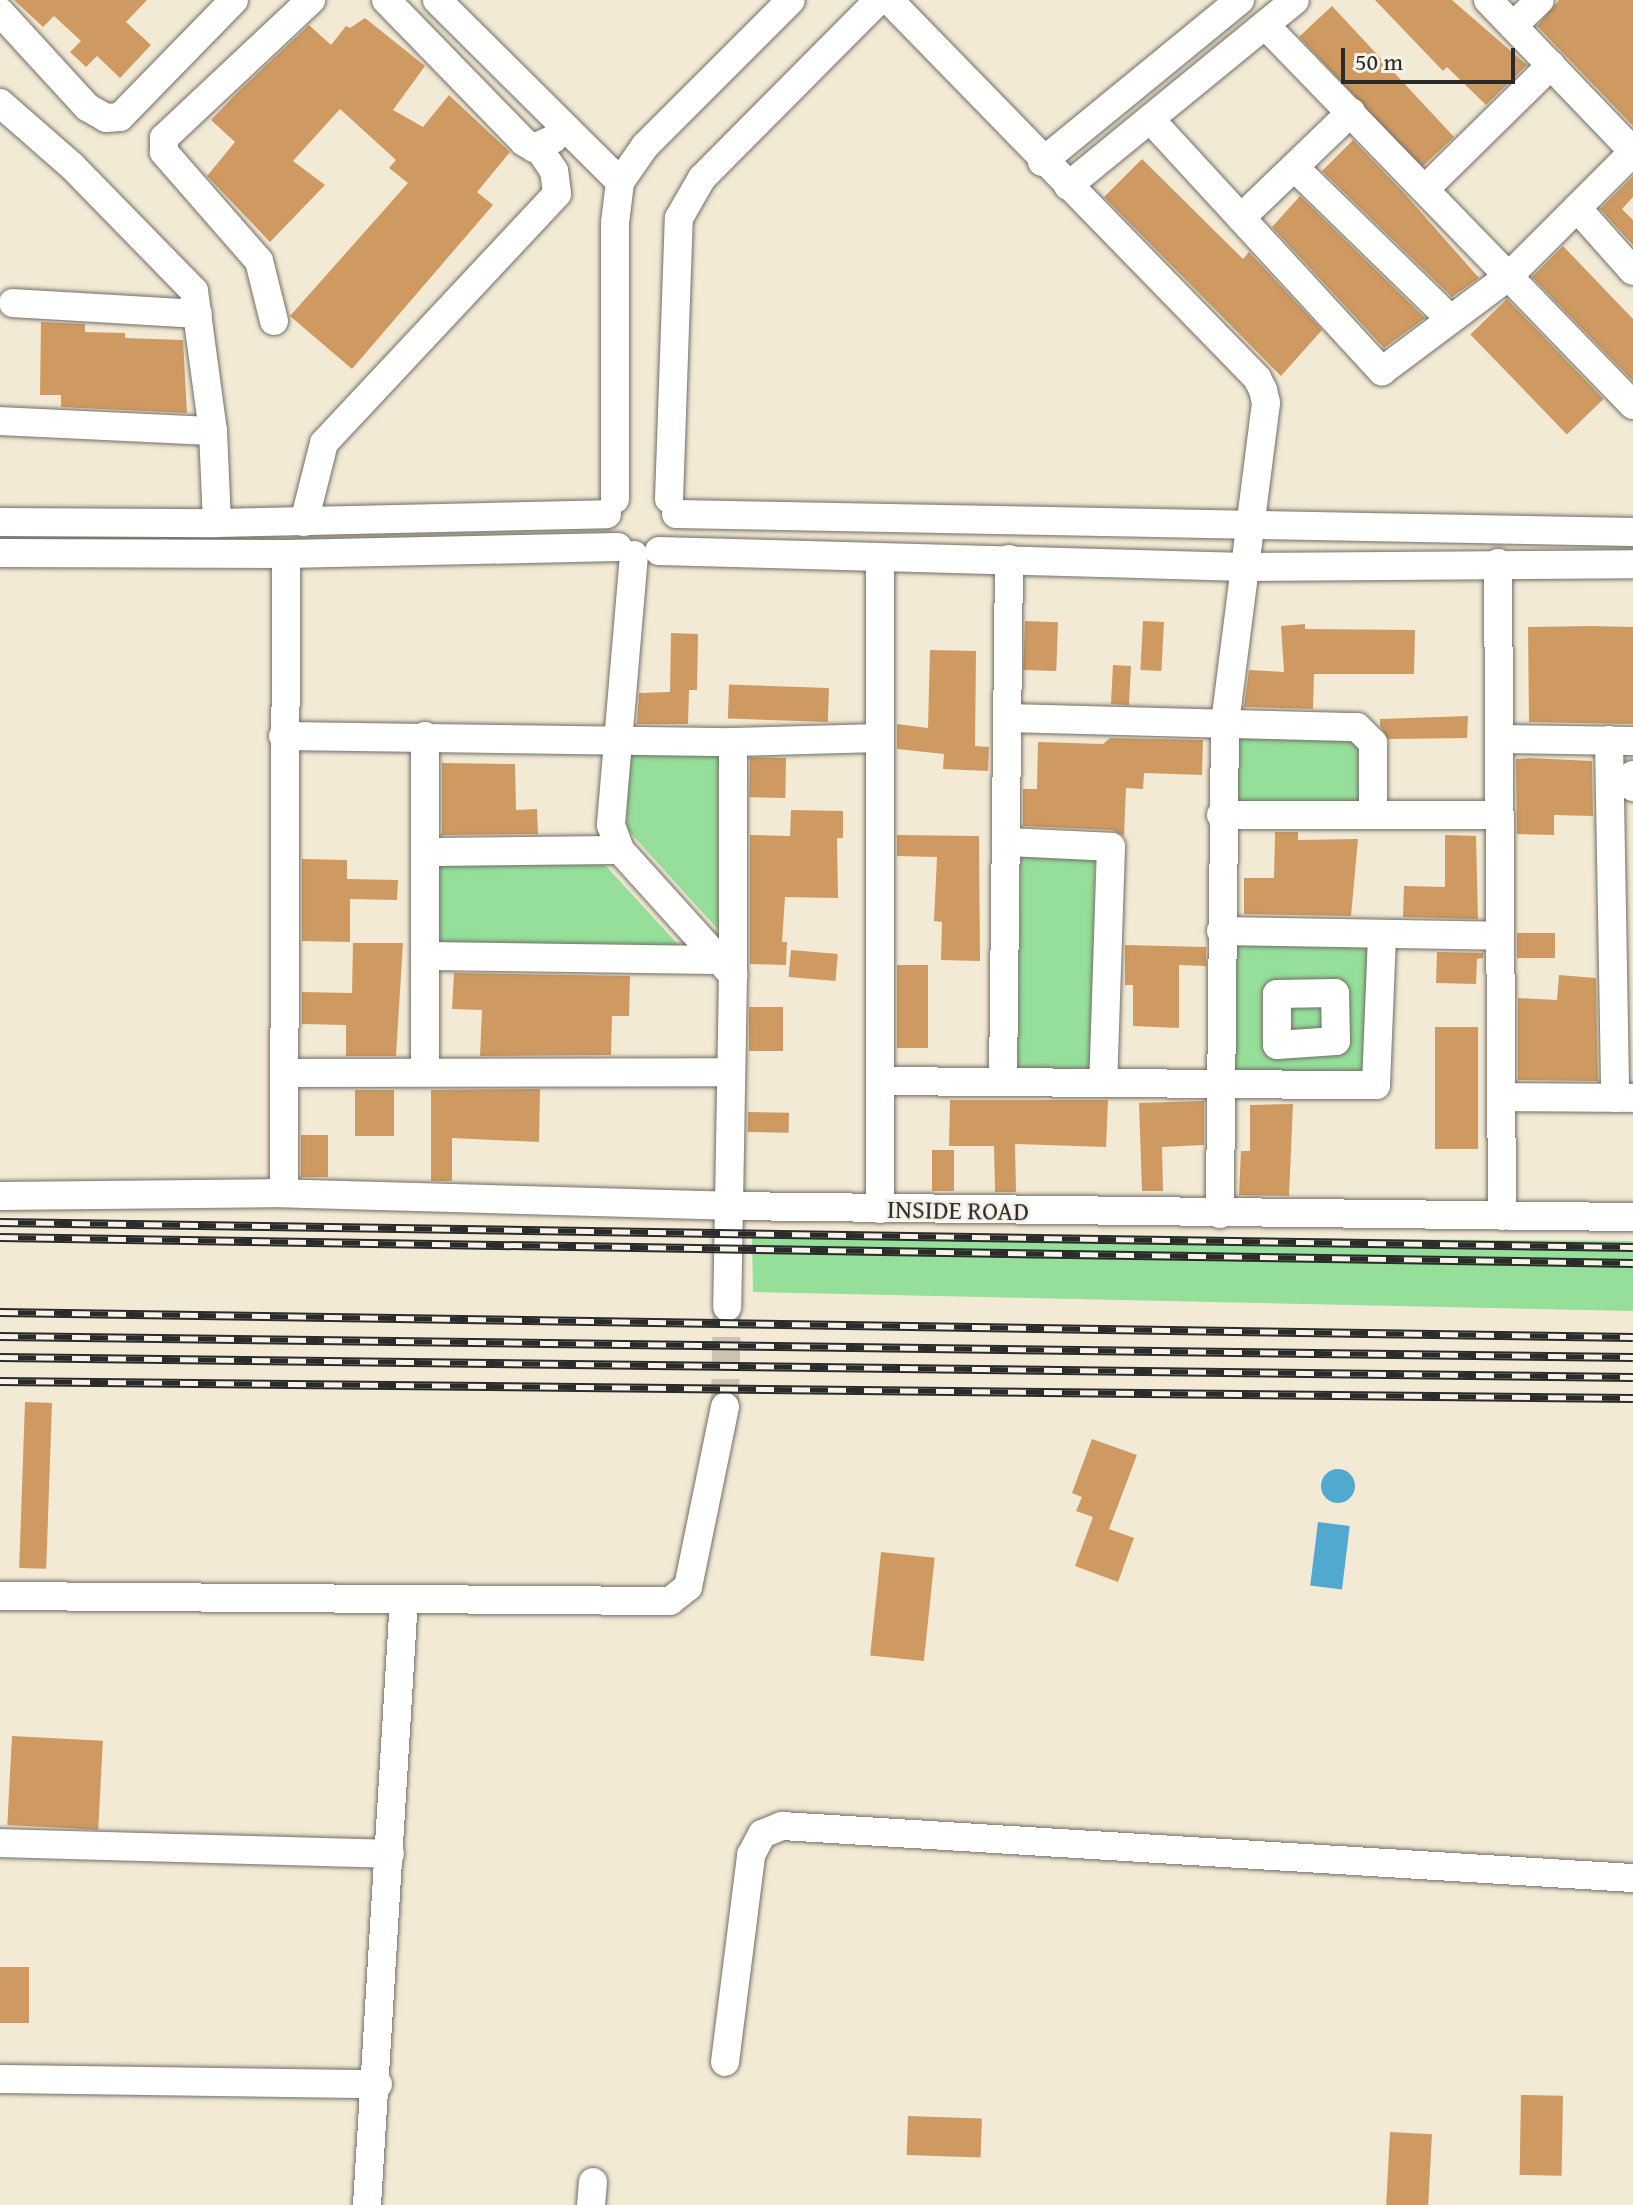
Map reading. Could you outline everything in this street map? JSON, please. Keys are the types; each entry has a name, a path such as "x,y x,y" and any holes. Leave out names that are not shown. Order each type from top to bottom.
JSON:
{"street":[{"path":"0,12 87,107 106,118 120,117 234,0"},
{"path":"274,321 259,261 164,152 164,138 311,0"},
{"path":"304,522 324,443 557,194 554,171 538,147 524,142 386,0"},
{"path":"726,968 620,850 611,825 616,740 637,551 611,507 615,223 620,182 645,146 791,0"},
{"path":"637,551 675,532 672,506 679,218 702,178 879,0"},
{"path":"889,0 1042,162 1257,378 1266,403 1225,722 1221,815 1220,1214"},
{"path":"1042,162 1240,0"},
{"path":"1068,186 1295,0"},
{"path":"1150,119 1382,371 1509,276 1633,152 1488,0"},
{"path":"1513,26 1540,0"},
{"path":"439,1 620,182"},
{"path":"1265,25 1633,405"},
{"path":"1425,189 1551,65"},
{"path":"0,103 73,167 192,288 213,431 217,523"},
{"path":"1241,218 1351,112"},
{"path":"538,147 565,128"},
{"path":"1294,167 1440,309"},
{"path":"1577,208 1633,271"},
{"path":"13,303 198,314"},
{"path":"0,421 213,431"},
{"path":"0,522 304,522 611,507 638,487 672,506 1249,528 1633,532"},
{"path":"1438,531 1440,562"},
{"path":"0,553 637,551 1246,567 1440,562 1633,564"},
{"path":"277,1193 286,1073 283,736 286,554"},
{"path":"880,558 880,1209"},
{"path":"1003,1082 1009,559"},
{"path":"1498,563 1502,1216"},
{"path":"1007,718 1357,727 1368,733 1373,743 1373,814"},
{"path":"283,736 733,742 880,738"},
{"path":"425,736 425,1071"},
{"path":"1499,739 1621,740 1624,1098 1501,1097"},
{"path":"727,1307 731,1072 726,968 733,742"},
{"path":"1633,775 1633,787"},
{"path":"1221,815 1499,815"},
{"path":"1006,842 1111,847 1103,1083"},
{"path":"425,852 620,850"},
{"path":"1221,931 1500,936"},
{"path":"880,1081 1376,1085 1382,934"},
{"path":"425,956 726,968"},
{"path":"286,1073 731,1072"},
{"name":"INSIDE ROAD","path":"0,1196 277,1193 880,1209 1633,1217"},
{"path":"0,1596 670,1601 681,1596 688,1587 725,1407"},
{"path":"367,2205 378,2084 404,1599"},
{"path":"725,2062 751,1855 762,1834 782,1826 1633,1878"},
{"path":"0,1843 390,1854"},
{"path":"0,2079 378,2084"}],"green space":[{"path":"1233,727 1364,729 1363,806 1232,804"},
{"path":"722,749 723,935 627,829 628,750"},
{"path":"1021,850 1095,851 1091,1080 1017,1079"},
{"path":"439,862 605,865 684,951 438,946"},
{"path":"1234,945 1372,947 1370,1079 1232,1077"},
{"path":"752,1234 1633,1241 1633,1311 753,1292"}],"water":[{"path":"1338,1469 1350,1474 1355,1486 1350,1498 1338,1503 1326,1498 1321,1486 1326,1474"},
{"path":"1318,1522 1350,1526 1342,1589 1310,1586"}],"building":[{"path":"14,0 147,0 126,22 151,45 120,78 97,56 86,67 70,52 81,41 54,16 43,27"},
{"path":"1375,0 1452,0 1527,65 1486,105 1447,67 1443,71"},
{"path":"1559,0 1633,0 1633,126 1537,26"},
{"path":"1332,6 1454,137 1421,168 1299,37"},
{"path":"365,18 425,66 393,110 423,127 449,95 510,152 477,192 493,205 352,369 290,316 408,183 389,168 396,160 340,109 293,161 325,185 270,242 207,176 235,142 211,120 239,91 309,25 331,45 346,26 350,28"},
{"path":"1353,140 1479,278 1452,297 1322,171"},
{"path":"1142,159 1243,259 1249,252 1322,330 1281,376 1104,197"},
{"path":"1633,176 1633,197 1622,209 1633,220 1633,245 1600,209"},
{"path":"1300,196 1425,318 1384,348 1272,227"},
{"path":"1563,246 1633,319 1633,381 1532,277"},
{"path":"1507,299 1604,399 1567,434 1470,334"},
{"path":"41,322 85,324 85,332 125,333 125,338 183,340 187,413 61,407 61,395 40,395"},
{"path":"1025,621 1058,622 1056,671 1023,670"},
{"path":"1143,621 1164,622 1161,671 1140,670"},
{"path":"1305,624 1305,629 1415,630 1414,674 1314,674 1313,709 1244,707 1249,670 1284,672 1281,626"},
{"path":"1528,627 1633,627 1633,724 1529,722"},
{"path":"671,633 698,634 697,690 689,690 688,724 637,724 639,693 670,692"},
{"path":"930,650 976,651 975,746 989,747 988,771 943,769 944,754 897,749 897,724 928,728"},
{"path":"1113,665 1131,666 1129,705 1111,704"},
{"path":"729,685 829,688 828,722 728,718"},
{"path":"1468,716 1467,738 1388,739 1380,726 1380,719"},
{"path":"1110,738 1203,740 1202,775 1144,773 1143,789 1126,788 1124,836 1112,830 1023,826 1023,789 1037,789 1038,742 1103,744"},
{"path":"750,757 786,758 785,798 749,797"},
{"path":"1516,759 1592,761 1593,816 1554,815 1554,835 1517,834"},
{"path":"442,763 515,764 516,810 537,809 538,834 442,835"},
{"path":"791,810 843,811 843,838 837,838 838,898 785,897 782,942 787,942 786,965 750,964 750,835 790,836"},
{"path":"1275,832 1298,832 1298,840 1358,839 1351,916 1244,914 1244,878 1274,878"},
{"path":"897,835 979,836 980,961 941,960 942,922 934,921 937,857 897,856"},
{"path":"1445,835 1476,836 1478,919 1403,917 1404,886 1445,887"},
{"path":"302,859 347,860 347,879 398,880 397,900 350,899 350,942 302,941"},
{"path":"1517,933 1555,933 1555,958 1517,958"},
{"path":"353,943 403,943 396,1056 346,1056 346,1025 302,1024 302,992 352,993"},
{"path":"1125,945 1206,947 1206,966 1179,965 1179,1028 1133,1026 1133,985 1125,985"},
{"path":"791,950 838,954 835,981 789,977"},
{"path":"1437,952 1483,953 1483,958 1477,959 1476,984 1436,983"},
{"path":"897,965 928,965 928,1048 897,1048"},
{"path":"454,973 630,976 629,1016 612,1016 611,1055 480,1056 482,1010 452,1009"},
{"path":"1559,975 1596,978 1598,1081 1518,1080 1518,998 1557,1000"},
{"path":"749,1007 783,1007 783,1051 749,1051"},
{"path":"1435,1027 1478,1027 1478,1149 1435,1149"},
{"path":"540,1089 539,1142 452,1138 452,1181 431,1181 431,1090"},
{"path":"355,1090 394,1090 394,1136 355,1136"},
{"path":"950,1100 1108,1100 1106,1147 1015,1144 1016,1192 995,1192 994,1146 949,1146"},
{"path":"1204,1101 1204,1145 1162,1147 1163,1191 1142,1191 1139,1103"},
{"path":"1293,1104 1289,1196 1239,1195 1241,1151 1250,1151 1250,1105"},
{"path":"748,1112 789,1113 789,1133 748,1132"},
{"path":"301,1135 328,1135 328,1177 301,1177"},
{"path":"932,1150 954,1150 954,1191 932,1191"},
{"path":"25,1402 52,1403 46,1569 19,1568"},
{"path":"1092,1439 1137,1455 1109,1529 1134,1538 1118,1582 1075,1566 1093,1517 1076,1511 1082,1497 1072,1493"},
{"path":"881,1552 935,1558 924,1661 870,1655"},
{"path":"12,1736 103,1741 98,1830 7,1825"},
{"path":"0,1967 29,1967 29,2023 0,2023"},
{"path":"1521,2095 1563,2096 1562,2176 1520,2175"},
{"path":"908,2116 982,2119 981,2158 907,2155"},
{"path":"1390,2132 1432,2134 1428,2205 1386,2205"}],"tunnel":[{"path":"725,1407 727,1307"}],"railway":[{"path":"0,1222 1633,1247"},
{"path":"0,1237 1633,1263"},
{"path":"0,1312 1633,1337"},
{"path":"0,1336 1633,1357"},
{"path":"0,1357 1633,1377"},
{"path":"0,1381 1633,1398"}]}
